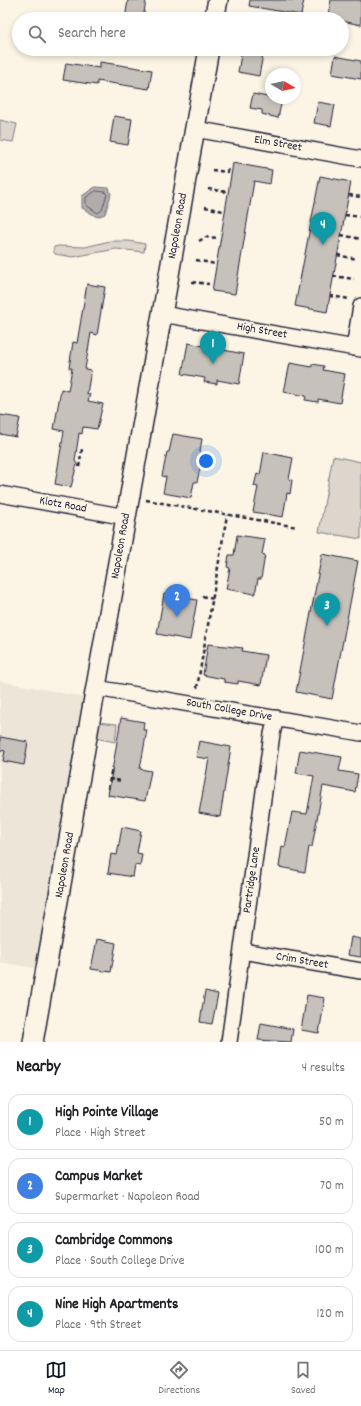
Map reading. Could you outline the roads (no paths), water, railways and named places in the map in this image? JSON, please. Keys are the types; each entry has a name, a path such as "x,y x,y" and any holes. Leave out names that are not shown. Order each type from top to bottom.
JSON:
{"main road":[{"path":"215,12 218,0"},
{"name":"Napoleon Road","path":"33,1042 208,56"}],"street":[{"name":"Elm Street","path":"195,129 361,159"},
{"path":"356,303 357,349"},
{"name":"High Street","path":"162,314 357,349"},
{"name":"Klotz Road","path":"0,494 126,517"},
{"name":"South College Drive","path":"96,688 361,733"},
{"name":"Partridge Lane","path":"229,1042 272,734 276,718"},
{"name":"Crim Street","path":"242,951 361,971"}],"water":[{"path":"95,187 109,188 111,194 105,214 97,217 82,208 82,196"}],"place":[{"name":"Nine High Apartments","path":"323,245"},
{"name":"High Pointe Village","path":"213,364"},
{"name":"Campus Market","path":"177,617"},
{"name":"Cambridge Commons","path":"327,626"}]}
